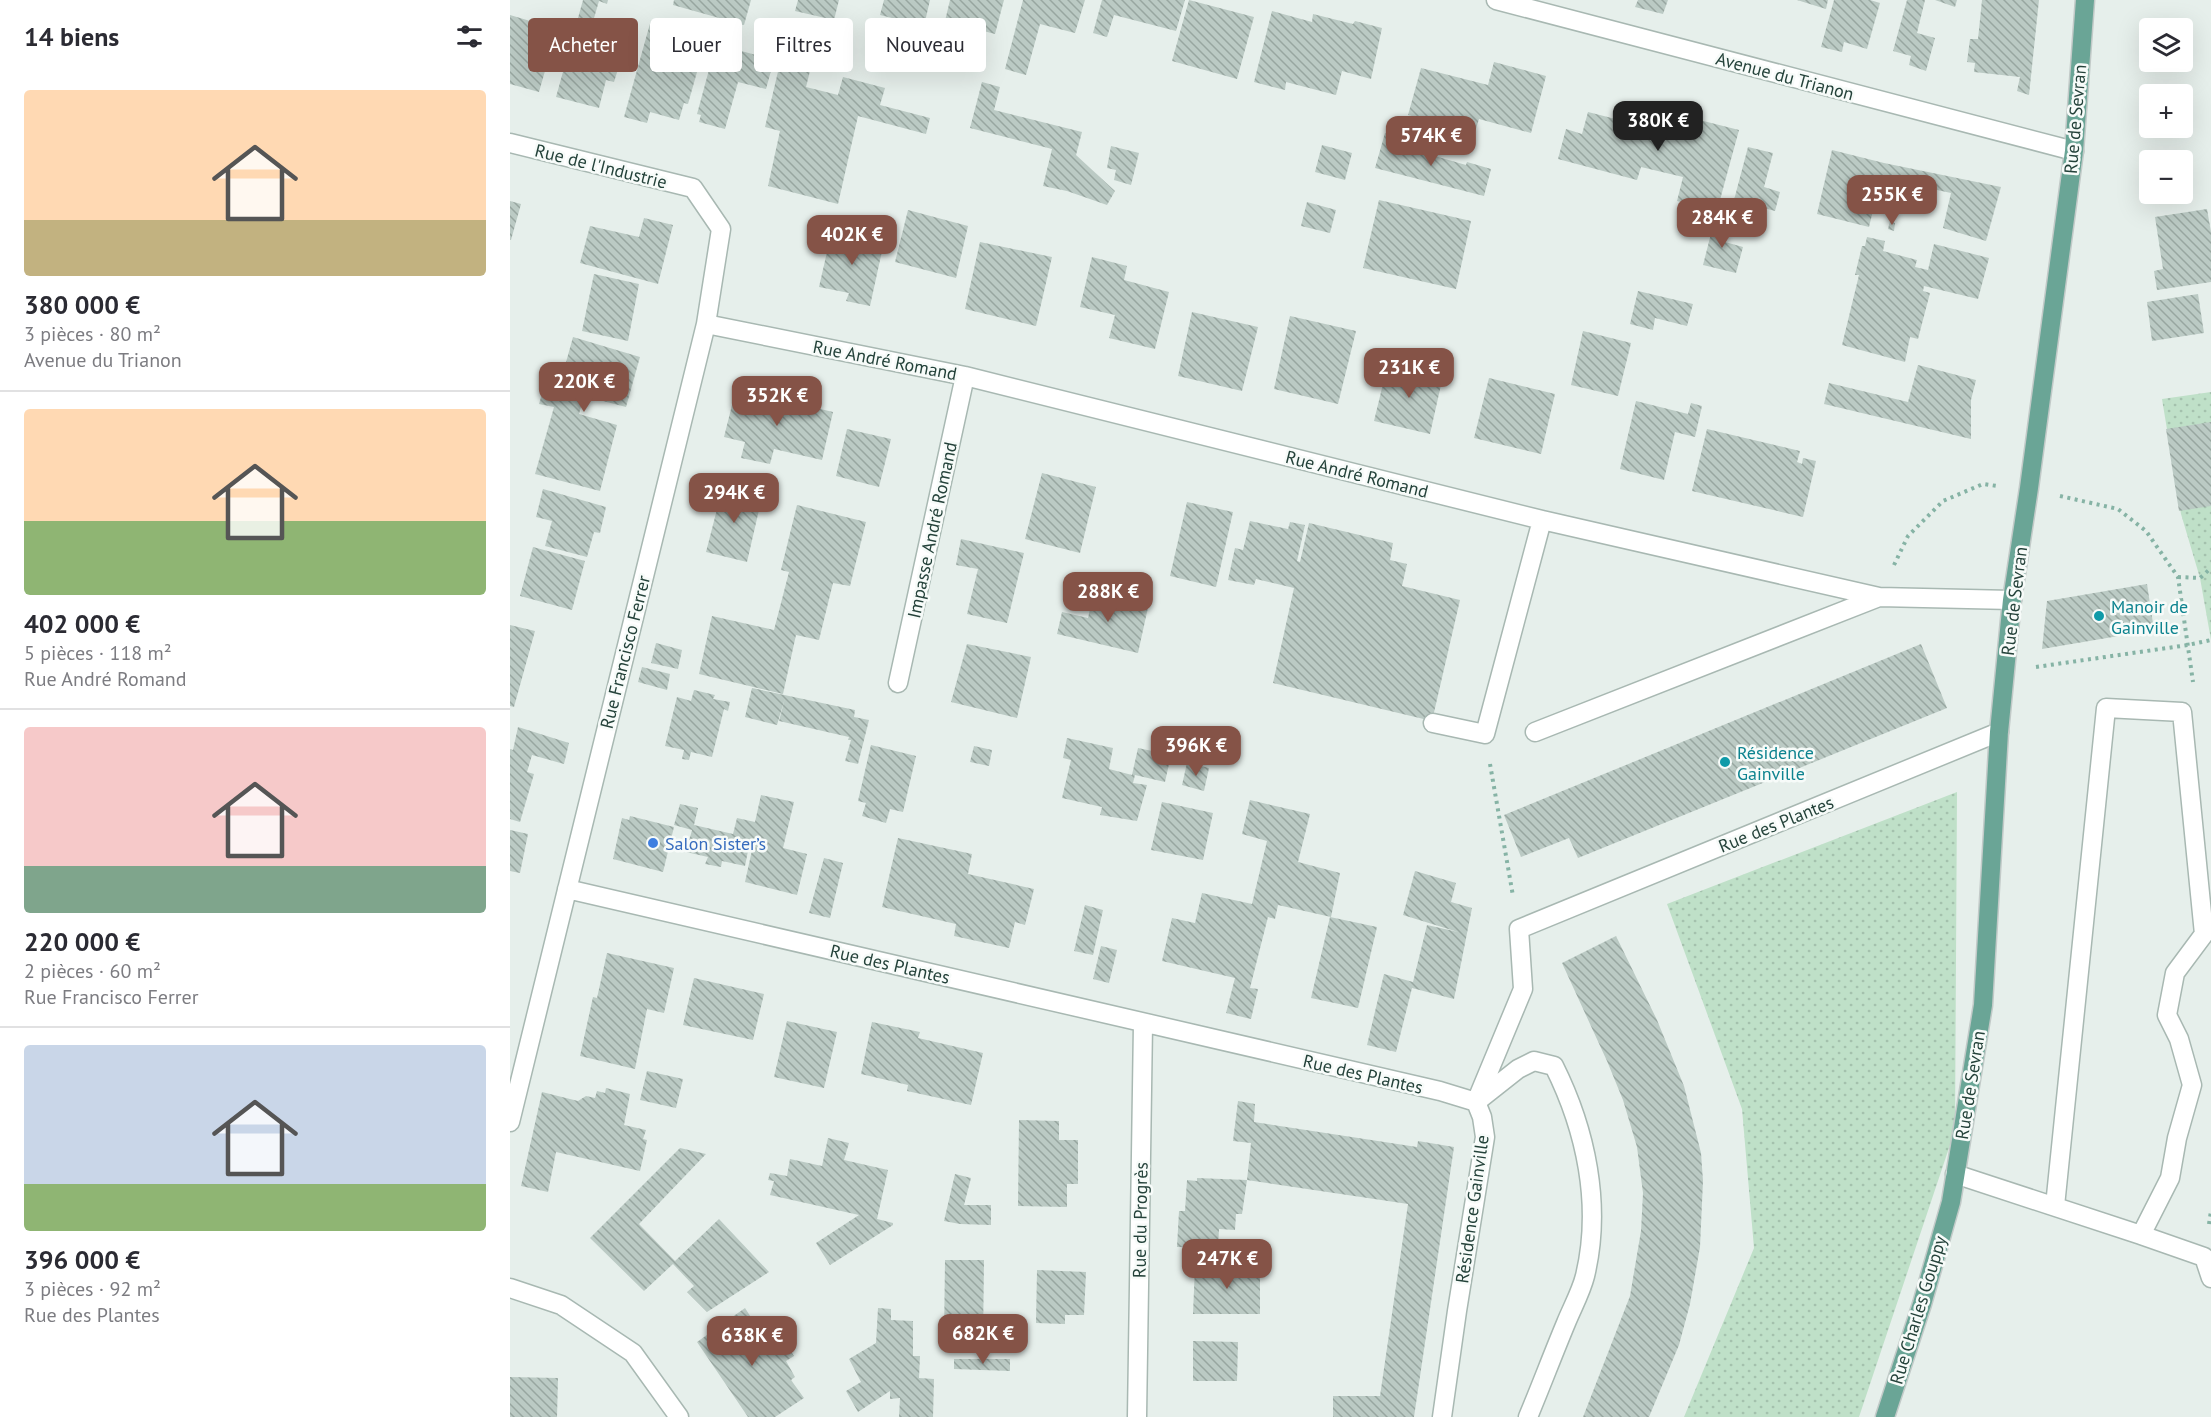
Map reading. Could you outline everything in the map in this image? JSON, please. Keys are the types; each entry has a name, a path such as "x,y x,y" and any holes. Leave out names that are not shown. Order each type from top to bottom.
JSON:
{"main road":[{"name":"Rue de Sevran","path":"1951,1202 1983,1005 1999,732 2012,600 2073,151 2085,0"},
{"name":"Rue Charles Gouppy","path":"1885,1417 1922,1304 1951,1202"}],"street":[{"name":"Avenue du Trianon","path":"1496,0 2073,151"},
{"name":"Rue de l'Industrie","path":"510,143 693,188"},
{"name":"Rue Francisco Ferrer","path":"510,1122 706,324 721,229 693,188"},
{"name":"Rue André Romand","path":"706,324 965,376 1542,520 1879,597 2012,600"},
{"name":"Impasse André Romand","path":"898,683 965,376"},
{"path":"1433,723 1485,734 1542,520"},
{"path":"1535,732 1879,597"},
{"path":"2055,1206 2106,708 2182,712 2204,934 2175,973 2167,1015 2179,1039 2192,1085 2177,1138 2170,1178 2141,1235"},
{"name":"Rue des Plantes","path":"1519,929 1999,732"},
{"name":"Rue des Plantes","path":"567,889 1440,1091 1476,1102"},
{"path":"1476,1102 1523,989 1519,929"},
{"name":"Rue du Progrès","path":"1137,1417 1143,1024"},
{"path":"1476,1102 1499,1082 1534,1061 1554,1066 1566,1091 1580,1132 1588,1171 1593,1225 1585,1278 1528,1417"},
{"name":"Résidence Gainville","path":"1442,1417 1456,1311 1485,1137 1482,1117 1476,1102"},
{"path":"1956,1174 2204,1257 2211,1278"},
{"path":"510,1288 561,1305 633,1353 679,1417"}],"path":[{"path":"1879,597 1908,536 1943,501 1983,484 2029,488 2118,509 2146,531 2178,577 2195,690"},
{"path":"2178,577 2200,578 2211,567"},
{"path":"2006,671 2211,640"},
{"path":"1485,734 1519,929"}],"green space":[{"path":"2211,392 2211,640 2200,578 2181,514 2162,399"},
{"path":"1957,792 1955,1130 1859,1417 1684,1417 1754,1248 1742,1109 1667,904"}],"building":[{"path":"583,0 608,0 607,4 599,1 594,18 578,18"},
{"path":"674,0 751,0 744,25 742,18 719,18 673,5"},
{"path":"798,0 839,0 834,18 795,11"},
{"path":"884,0 930,0 926,18 892,18 880,15"},
{"path":"950,0 1004,0 995,34 986,32 986,18 946,18"},
{"path":"1023,0 1085,0 1075,33 1040,24 1026,75 1005,69"},
{"path":"1102,0 1185,0 1176,31 1114,15 1107,37 1093,33"},
{"path":"1189,0 1254,17 1237,79 1172,61"},
{"path":"1638,0 1668,0 1663,14 1635,7"},
{"path":"1797,0 1828,0 1826,9"},
{"path":"1834,0 1870,0 1880,3 1867,49 1844,42 1842,52 1821,47"},
{"path":"1907,0 1925,0 1917,33 1935,38 1926,71 1909,65 1911,56 1893,51"},
{"path":"1935,0 1957,0 1955,7"},
{"path":"1982,0 2039,0 2029,95 2017,91 2020,77 1974,72 1975,63 1967,62 1970,39 1978,39"},
{"path":"1272,11 1312,22 1313,14 1353,24 1355,21 1382,28 1371,79 1342,71 1336,95 1286,82 1285,90 1254,82"},
{"path":"510,15 528,20 528,72 545,72 539,92 510,84"},
{"path":"650,24 650,72 697,72 688,104 684,103 679,120 650,112 647,123 624,117"},
{"path":"742,51 754,54 754,72 771,72 766,89 738,82 725,129 699,122 701,115 697,114 708,72 742,72"},
{"path":"1494,62 1546,76 1531,133 1479,119 1475,132 1408,115 1421,68 1488,85"},
{"path":"563,72 617,72 614,82 606,80 599,108 556,97"},
{"path":"778,72 810,72 806,87 838,95 843,77 885,88 880,105 930,118 926,134 858,116 838,204 768,186 780,131 765,127"},
{"path":"982,82 1000,87 994,110 1082,132 1076,155 1115,191 1107,205 1067,191 1043,186 1052,149 970,128"},
{"path":"1656,109 1739,130 1717,211 1677,201 1683,177 1641,167 1637,180 1558,159 1566,129 1582,134 1588,112 1651,128"},
{"path":"1385,133 1402,137 1400,146 1466,165 1467,162 1491,169 1484,196 1375,168"},
{"path":"1322,145 1352,153 1345,180 1315,172"},
{"path":"1111,146 1139,153 1131,185 1114,180 1116,170 1107,168"},
{"path":"1748,147 1773,153 1764,187 1780,192 1775,211 1734,200"},
{"path":"1832,150 2001,187 1986,241 1943,228 1951,193 1881,178 1869,227 1817,214"},
{"path":"1379,200 1471,221 1456,289 1363,268"},
{"path":"510,201 521,204 511,240 510,240"},
{"path":"1307,202 1336,210 1330,233 1301,226"},
{"path":"2207,209 2211,232 2211,282 2157,290 2154,271 2163,269 2155,217"},
{"path":"908,210 968,226 956,278 895,262"},
{"path":"644,218 673,225 658,284 580,263 590,226 639,237"},
{"path":"1715,218 1730,222 1725,242 1743,247 1736,273 1703,265"},
{"path":"1890,221 1895,223 1894,231 1888,229"},
{"path":"832,230 884,242 870,306 846,301 849,293 819,287"},
{"path":"1867,237 1885,241 1883,251 1917,260 1915,267 1928,270 1934,244 1989,258 1978,299 1924,286 1923,291 1930,293 1918,339 1910,337 1905,362 1842,345 1859,275 1855,275 1862,246 1865,246"},
{"path":"980,242 1052,257 1036,326 965,309"},
{"path":"1092,257 1127,266 1124,280 1169,292 1155,349 1109,338 1115,315 1080,307"},
{"path":"594,274 639,284 628,341 582,331"},
{"path":"1638,291 1693,304 1687,326 1655,318 1653,330 1630,324"},
{"path":"2198,294 2204,333 2152,341 2147,302"},
{"path":"1192,312 1258,327 1242,391 1178,376"},
{"path":"1290,316 1356,331 1338,404 1274,389"},
{"path":"1583,331 1631,343 1618,396 1571,385"},
{"path":"573,337 640,357 626,407 584,396 579,414 617,425 600,491 535,474 554,407 539,404 549,370 563,373"},
{"path":"1388,363 1443,376 1430,434 1374,421"},
{"path":"1918,365 1976,380 1971,400 1971,439 1824,404 1829,383 1908,402"},
{"path":"1489,378 1555,394 1541,454 1474,438"},
{"path":"736,389 833,412 822,460 774,449 770,464 741,458 745,442 724,437"},
{"path":"1636,401 1688,414 1691,403 1702,406 1695,437 1675,432 1664,480 1620,469"},
{"path":"2211,422 2211,506 2179,511 2166,429"},
{"path":"847,429 891,439 879,487 836,476"},
{"path":"1707,429 1800,451 1797,462 1802,464 1803,458 1816,461 1803,517 1692,491"},
{"path":"1042,473 1096,487 1080,553 1025,539"},
{"path":"723,486 762,497 747,562 706,552"},
{"path":"543,489 606,507 600,533 594,532 587,557 545,546 552,521 536,517"},
{"path":"1187,502 1233,512 1216,587 1170,576"},
{"path":"797,505 866,522 850,586 833,583 819,640 796,635 783,694 699,674 712,616 774,630 789,572 781,570"},
{"path":"1250,521 1288,529 1290,522 1305,525 1297,561 1300,562 1309,523 1393,543 1390,560 1407,564 1402,586 1460,600 1432,721 1273,683 1294,588 1256,579 1254,585 1228,580 1235,548 1243,550"},
{"path":"961,539 1024,553 1007,623 967,614 978,569 956,565"},
{"path":"533,547 585,561 572,610 520,596"},
{"name":"Manoir de Gainville","path":"2147,584 2154,630 2042,649 2047,601"},
{"path":"1094,591 1149,603 1138,653 1057,634 1062,612 1088,618"},
{"path":"510,625 535,631 514,707 510,706"},
{"path":"656,643 682,650 678,669 651,663"},
{"path":"967,644 1031,657 1017,718 951,702"},
{"name":"Résidence Gainville","path":"1921,644 1947,708 1578,858 1569,838 1521,857 1504,815"},
{"path":"642,667 670,674 667,690 638,682"},
{"path":"752,688 855,710 854,717 869,720 858,764 845,761 851,740 848,740 849,737 779,721 785,698 777,725 745,717"},
{"path":"694,690 715,695 713,699 730,702 728,711 724,709 712,757 691,752 689,760 682,759 684,750 665,746 677,697 691,701"},
{"path":"518,727 569,743 564,764 532,755 527,772 534,774 520,822 510,819 510,749 513,750"},
{"path":"1067,738 1113,748 1109,769 1132,775 1138,748 1171,755 1165,782 1135,775 1133,783 1147,785 1137,821 1100,815 1102,807 1062,798 1071,760 1063,758"},
{"path":"871,745 916,756 903,812 890,809 886,823 862,816 866,803 858,801"},
{"path":"974,746 992,750 989,766 970,762"},
{"path":"1187,763 1209,768 1204,791 1182,785"},
{"path":"761,795 794,802 783,848 807,854 797,895 745,882 754,841 750,841 745,866 722,861 721,867 705,864 708,857 686,852 692,830 674,825 680,804 698,808 694,825 733,834 737,818 755,822"},
{"path":"1250,800 1310,814 1298,862 1340,873 1331,917 1278,905 1275,919 1268,917 1250,988 1258,989 1251,1019 1226,1013 1235,978 1162,961 1172,918 1195,923 1202,893 1252,904 1267,841 1242,834"},
{"path":"1162,802 1213,813 1203,860 1151,850"},
{"path":"630,816 674,827 663,872 613,859 622,818 629,820"},
{"path":"510,830 528,834 520,873 510,871"},
{"path":"898,838 972,854 968,874 1034,889 1025,925 1015,922 1009,948 954,936 956,924 882,907"},
{"path":"824,858 843,863 830,918 809,913"},
{"path":"1415,871 1456,883 1451,902 1472,908 1454,999 1412,988 1396,1052 1367,1045 1384,974 1413,982 1427,925 1458,932 1403,915"},
{"path":"1085,905 1103,910 1093,955 1074,951"},
{"path":"1330,917 1377,927 1358,1008 1311,998"},
{"path":"1616,936 1657,1020 1684,1086 1701,1153 1703,1181 1700,1247 1690,1304 1679,1345 1649,1417 1583,1417 1630,1296 1641,1231 1643,1193 1637,1147 1623,1100 1562,963"},
{"path":"1101,946 1117,950 1109,983 1093,979"},
{"path":"607,953 674,968 664,1013 647,1009 635,1069 580,1056 593,997 597,998"},
{"path":"694,978 764,994 753,1040 683,1025"},
{"path":"787,1021 837,1032 824,1088 774,1077"},
{"path":"872,1022 920,1032 918,1038 983,1053 971,1105 907,1091 908,1085 861,1074"},
{"path":"647,1071 683,1079 676,1108 640,1100"},
{"path":"606,1088 630,1094 624,1125 646,1130 643,1139 647,1140 640,1171 556,1152 548,1192 521,1186 542,1092 578,1101 586,1096 595,1098 597,1091 605,1093"},
{"path":"1238,1101 1255,1104 1254,1122 1417,1147 1418,1141 1454,1147 1414,1417 1333,1417 1333,1396 1380,1396 1408,1204 1247,1180 1251,1143 1233,1141"},
{"path":"1019,1120 1059,1121 1059,1140 1078,1140 1078,1184 1067,1184 1067,1207 1018,1206"},
{"path":"828,1138 849,1143 844,1160 888,1170 877,1219 893,1223 830,1265 816,1243 859,1215 770,1195 774,1181 768,1180 770,1173 787,1176 790,1159 822,1166"},
{"path":"680,1148 706,1154 639,1224 675,1261 719,1219 769,1272 707,1312 687,1292 694,1286 673,1264 644,1291 590,1238"},
{"path":"955,1174 971,1178 964,1205 991,1205 991,1225 944,1221"},
{"path":"1197,1178 1247,1180 1242,1214 1236,1214 1235,1230 1219,1229 1218,1248 1177,1247 1179,1211 1185,1211 1187,1180 1197,1181"},
{"path":"945,1260 984,1260 983,1340 944,1339"},
{"path":"1195,1266 1260,1267 1260,1314 1193,1314"},
{"path":"1037,1270 1086,1272 1084,1315 1065,1315 1065,1324 1036,1323"},
{"path":"745,1308 774,1353 786,1344 794,1356 786,1361 795,1377 791,1380 804,1398 775,1417 748,1417 697,1342"},
{"path":"878,1308 891,1309 891,1320 913,1321 913,1356 920,1356 919,1378 934,1379 933,1417 899,1417 900,1398 890,1399 890,1391 858,1412 846,1391 861,1382 849,1359 876,1343"},
{"path":"1193,1341 1238,1342 1237,1381 1193,1381"},
{"path":"954,1359 1010,1359 1010,1371 954,1369"},
{"path":"510,1377 558,1378 557,1417 510,1417"}],"place":[{"name":"Manoir de Gainville","path":"2099,616"},
{"name":"Résidence Gainville","path":"1725,762"},
{"name":"Salon Sister’s","path":"653,843"}]}
